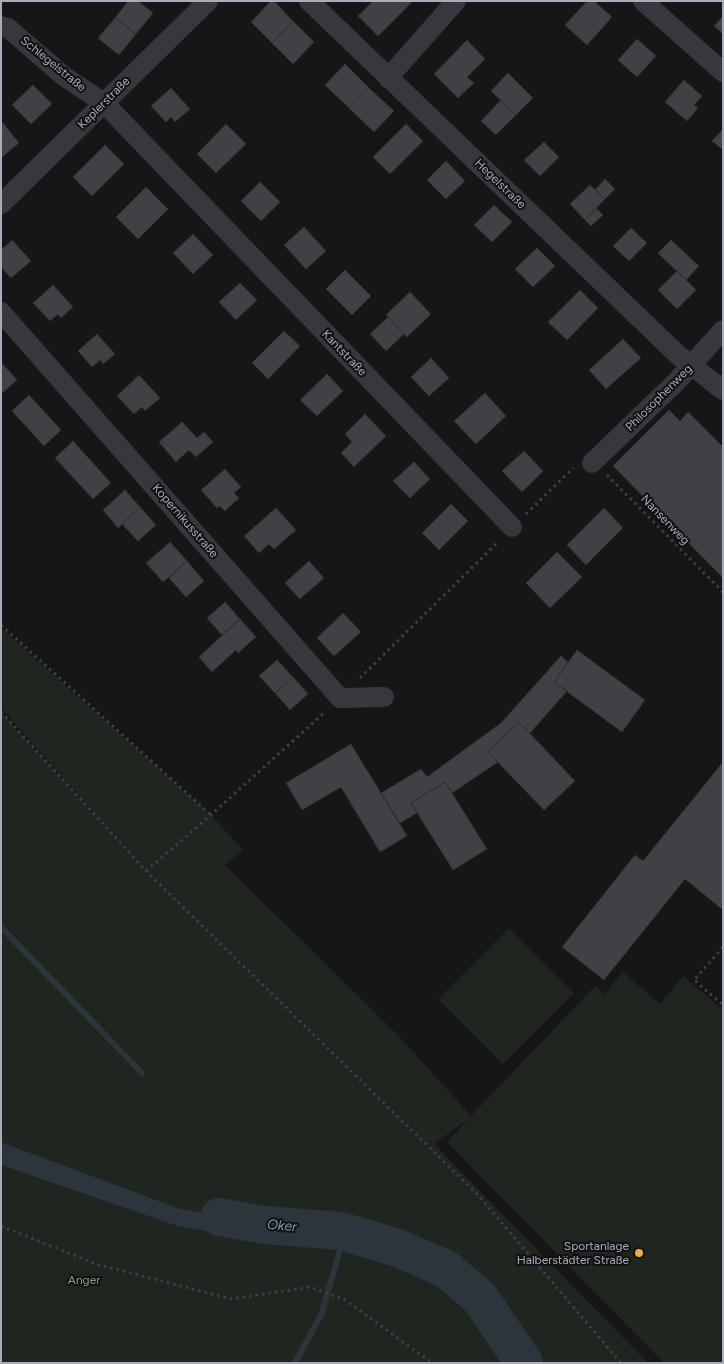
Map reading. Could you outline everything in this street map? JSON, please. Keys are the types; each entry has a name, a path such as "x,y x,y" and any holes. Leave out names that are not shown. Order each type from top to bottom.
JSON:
{"street":[{"name":"Keplerstraße","path":"1,204 208,1"},
{"name":"Hegelstraße","path":"309,1 691,366 723,390"},
{"path":"388,78 456,1"},
{"path":"644,1 723,72"},
{"name":"Schlegelstraße","path":"1,26 8,28 65,77 104,103"},
{"name":"Kantstraße","path":"104,103 512,527"},
{"name":"Kopernikusstraße","path":"1,312 340,698"},
{"name":"Philosophenweg","path":"592,463 691,366 723,330"},
{"path":"340,698 384,697"}],"path":[{"path":"146,871 340,698 576,466 592,463"},
{"name":"Nansenweg","path":"592,463 615,482 723,592"},
{"path":"1,625 211,815"},
{"path":"1,712 146,871 479,1196 621,1363"},
{"path":"723,947 694,980 723,1005"},
{"path":"1,1226 96,1264 231,1299 310,1287 345,1300 432,1363"}],"green space":[{"path":"1,628 211,815 243,850 225,865 398,1035 471,1116 595,986 604,994 623,972 660,1004 683,976 723,1010 723,1363 664,1363 447,1142 468,1119 434,1144 648,1363 531,1363 491,1305 458,1276 409,1255 351,1234 273,1226 178,1208 1,1142 1,712 106,826 1,708"},
{"path":"509,928 574,993 503,1064 438,999"},
{"name":"Anger","path":"1,1165 177,1226 265,1241 341,1247 397,1261 445,1283 479,1312 514,1363 1,1363"}],"shaded area":[{"path":"1,1142 178,1208 273,1226 351,1234 409,1255 458,1276 491,1305 531,1363 514,1363 479,1312 445,1283 397,1261 341,1247 265,1241 177,1226 1,1165"}],"building":[{"path":"128,1 138,1 153,13 136,34 115,18"},
{"path":"271,1 274,1 293,21 272,43 251,22"},
{"path":"373,1 413,1 378,36 358,16"},
{"path":"587,1 594,1 612,17 587,45 565,25"},
{"path":"723,16 723,34 714,26"},
{"path":"115,18 136,34 119,55 98,38"},
{"path":"293,21 314,42 293,64 272,43"},
{"path":"637,39 656,56 637,77 618,60"},
{"path":"467,40 485,59 467,77 474,83 458,98 434,74"},
{"path":"345,64 369,88 349,108 325,85"},
{"path":"508,73 533,98 516,115 491,91"},
{"path":"684,80 702,96 694,105 698,108 687,121 665,102"},
{"path":"33,85 52,104 31,124 12,105"},
{"path":"171,88 190,109 175,122 171,117 166,122 151,106"},
{"path":"369,88 394,111 374,132 349,108"},
{"path":"501,100 516,115 496,135 481,121"},
{"path":"3,123 19,143 1,158 1,124"},
{"path":"226,124 246,144 216,173 197,154"},
{"path":"406,124 423,141 390,174 373,157"},
{"path":"723,129 723,150 712,141"},
{"path":"544,142 559,157 540,176 524,160"},
{"path":"105,145 124,164 92,196 73,177"},
{"path":"446,161 465,181 446,199 427,180"},
{"path":"605,179 615,189 605,199 595,190"},
{"path":"260,182 280,202 261,221 241,201"},
{"path":"590,185 605,199 585,220 570,204"},
{"path":"146,187 168,209 138,239 116,217"},
{"path":"494,205 512,222 492,242 474,225"},
{"path":"596,208 603,215 591,226 585,220"},
{"path":"304,227 326,251 306,269 284,245"},
{"path":"631,228 647,243 629,261 613,246"},
{"path":"193,234 213,255 193,274 173,253"},
{"path":"12,240 31,261 11,278 1,267 1,250"},
{"path":"671,240 699,266 686,280 658,253"},
{"path":"537,248 555,266 533,287 515,269"},
{"path":"345,270 371,296 352,315 326,289"},
{"path":"677,271 696,290 677,309 658,290"},
{"path":"240,283 257,300 236,320 219,302"},
{"path":"53,285 73,307 61,318 58,314 50,321 33,303"},
{"path":"580,290 598,308 567,340 548,322"},
{"path":"410,292 431,314 407,337 386,315"},
{"path":"388,317 404,334 386,351 370,334"},
{"path":"284,331 300,346 268,379 252,363"},
{"path":"97,334 115,354 103,364 100,360 92,367 78,351"},
{"path":"623,339 641,358 606,389 589,370"},
{"path":"431,358 449,378 429,396 411,377"},
{"path":"1,362 17,380 1,394"},
{"path":"327,374 343,391 317,416 300,400"},
{"path":"139,375 160,398 145,411 142,407 134,414 117,396"},
{"path":"485,393 506,416 476,444 454,421"},
{"path":"29,395 61,430 44,446 12,411"},
{"path":"669,410 680,421 688,412 723,447 723,578 613,466"},
{"path":"365,414 386,436 354,467 341,453 352,442 345,434"},
{"path":"182,422 197,438 204,432 213,442 196,457 189,450 176,462 159,442"},
{"path":"73,441 111,483 93,499 55,458"},
{"path":"524,451 543,471 522,492 502,471"},
{"path":"414,462 430,479 410,498 393,481"},
{"path":"225,469 241,487 234,493 239,498 225,511 220,506 217,508 201,490"},
{"path":"125,490 140,507 118,528 103,510"},
{"path":"451,504 468,521 439,550 422,533"},
{"path":"140,507 156,525 138,541 122,524"},
{"path":"276,508 296,530 274,549 269,544 259,553 244,536"},
{"path":"604,508 623,528 586,565 567,545"},
{"path":"170,542 187,561 163,582 146,563"},
{"path":"557,552 582,577 550,608 526,583"},
{"path":"187,561 204,581 186,597 169,578"},
{"path":"309,561 324,578 300,599 285,583"},
{"path":"225,602 240,619 222,635 207,618"},
{"path":"343,613 361,632 334,656 317,638"},
{"path":"240,619 256,637 238,653 236,650 212,672 199,657"},
{"path":"577,650 645,700 622,732 554,682"},
{"path":"561,656 568,662 554,682 567,691 530,733 519,722 488,752 498,762 452,793 445,782 411,803 417,813 400,823 381,793 421,769 427,777 501,723"},
{"path":"277,660 293,677 275,693 259,676"},
{"path":"293,677 308,694 290,710 275,693"},
{"path":"519,722 575,781 544,810 488,752"},
{"path":"351,744 407,836 380,852 341,787 302,810 286,783"},
{"path":"723,762 723,910 685,879 604,980 562,947 635,855 643,861"},
{"path":"445,782 487,849 453,870 411,803"}],"waterway":[{"path":"1,927 142,1073"},
{"name":"Oker","path":"219,1217 265,1225 341,1231 398,1248 446,1269 480,1298 524,1363"},
{"path":"295,1363 321,1315 341,1247 341,1231"}],"place":[{"name":"Sportanlage Halberstädter Straße","path":"639,1253"}]}
